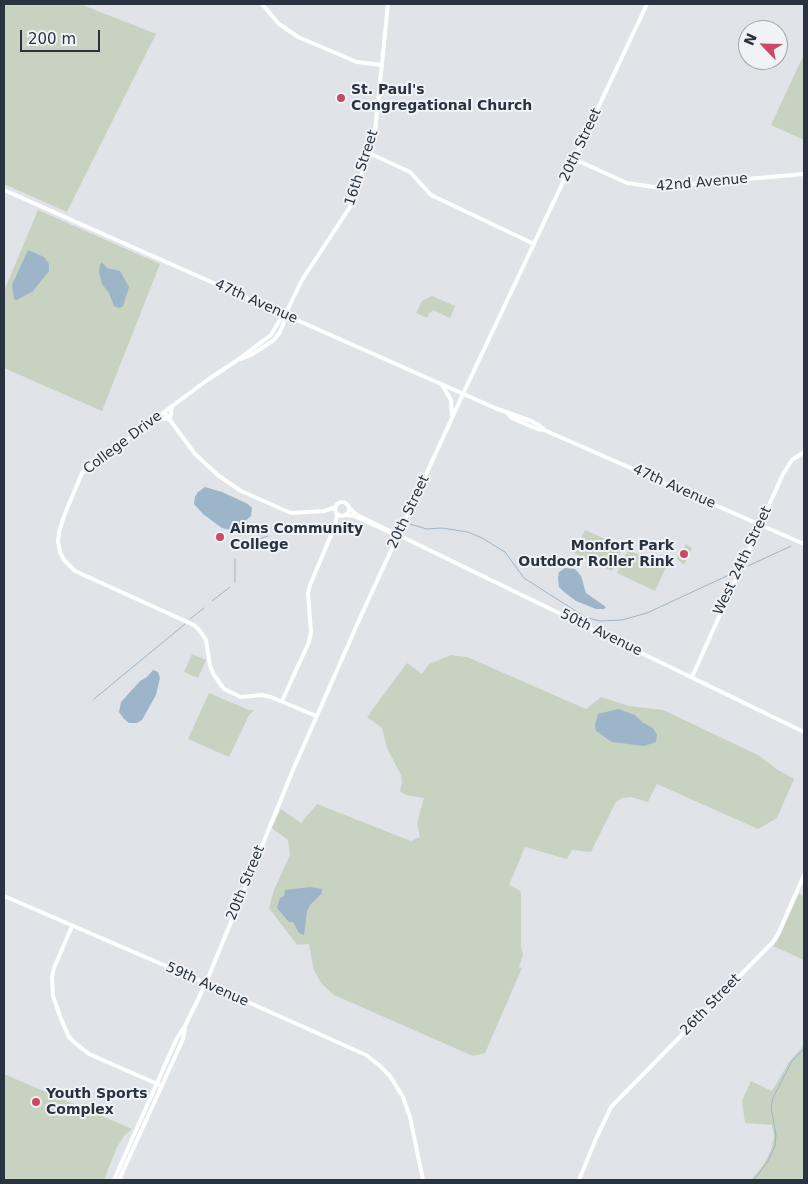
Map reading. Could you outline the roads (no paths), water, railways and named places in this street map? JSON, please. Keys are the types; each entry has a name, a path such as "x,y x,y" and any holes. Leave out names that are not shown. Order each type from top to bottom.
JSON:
{"street":[{"path":"262,4 279,24 298,37 357,62 382,65"},
{"name":"16th Street","path":"285,315 302,280 346,215 369,153 375,132 388,4"},
{"name":"20th Street","path":"114,1180 122,1167 159,1085 177,1038 206,983 316,716 398,535 647,4"},
{"path":"369,153 410,172 431,195 534,244"},
{"name":"42nd Avenue","path":"574,159 627,182 655,187 804,174"},
{"name":"47th Avenue","path":"4,190 508,414 512,418 537,429 544,430 804,544"},
{"name":"College Drive","path":"285,315 280,332 274,340 251,355 236,361 206,381 86,469 79,477 64,516 58,542 64,560 75,571 194,625 206,640 210,666 216,679 224,689 242,697 269,696 316,716"},
{"path":"440,384 451,400 452,418"},
{"path":"170,419 172,406"},
{"path":"164,412 195,454 241,491 295,514 324,511 336,507 342,502 347,504 349,508 335,526"},
{"path":"155,418 170,419"},
{"name":"West 24th Street","path":"692,677 787,467 792,460 804,452"},
{"path":"282,701 311,632 308,593 335,526 336,507"},
{"name":"50th Avenue","path":"349,508 357,515 804,732"},
{"path":"324,511 345,515"},
{"name":"50th Avenue","path":"345,515 358,518 398,535"},
{"name":"26th Street","path":"579,1180 603,1123 613,1105 773,942 780,932 804,876"},
{"name":"59th Avenue","path":"4,896 360,1051 379,1064 390,1076 406,1103 423,1180"},
{"path":"72,926 52,977 53,996 60,1019 74,1043 89,1054 159,1085"},
{"name":"20th Street","path":"119,1180 122,1167"}],"water":[{"path":"28,250 44,257 49,264 49,271 33,291 17,300 14,299 12,285"},
{"path":"102,262 107,268 120,271 129,287 123,306 119,308 114,306 109,293 102,284 99,272"},
{"path":"205,487 222,492 248,504 252,508 251,516 234,531 222,528 203,514 194,504 198,492"},
{"path":"565,568 575,569 581,576 586,593 606,607 604,609 596,609 576,601 559,587 559,572"},
{"path":"153,670 158,672 160,678 156,695 142,720 137,723 129,723 119,712 121,702"},
{"path":"618,709 635,715 642,722 653,728 657,735 656,742 644,746 612,742 596,731 595,725 598,714"},
{"path":"310,887 322,889 322,893 310,905 307,911 304,935 299,933 293,922 289,922 277,908 280,898 284,896 285,890"}],"waterway":[{"path":"410,524 427,529 442,528 468,532 482,538 505,552 524,578 585,617 600,621 622,620 647,613 731,574"},
{"path":"245,545 250,545 253,541 268,536"},
{"path":"748,566 791,546"},
{"path":"235,559 235,582"},
{"path":"212,601 230,587"},
{"path":"190,619 204,608"},
{"path":"94,699 185,624"},
{"path":"754,1180 768,1161 775,1146 776,1135 771,1108 773,1098 792,1061 804,1049"}],"place":[{"name":"St. Paul's Congregational Church","path":"341,98"},
{"name":"Aims Community College","path":"220,537"},
{"name":"Monfort Park Outdoor Roller Rink","path":"684,554"},
{"name":"Youth Sports Complex","path":"36,1102"}]}
